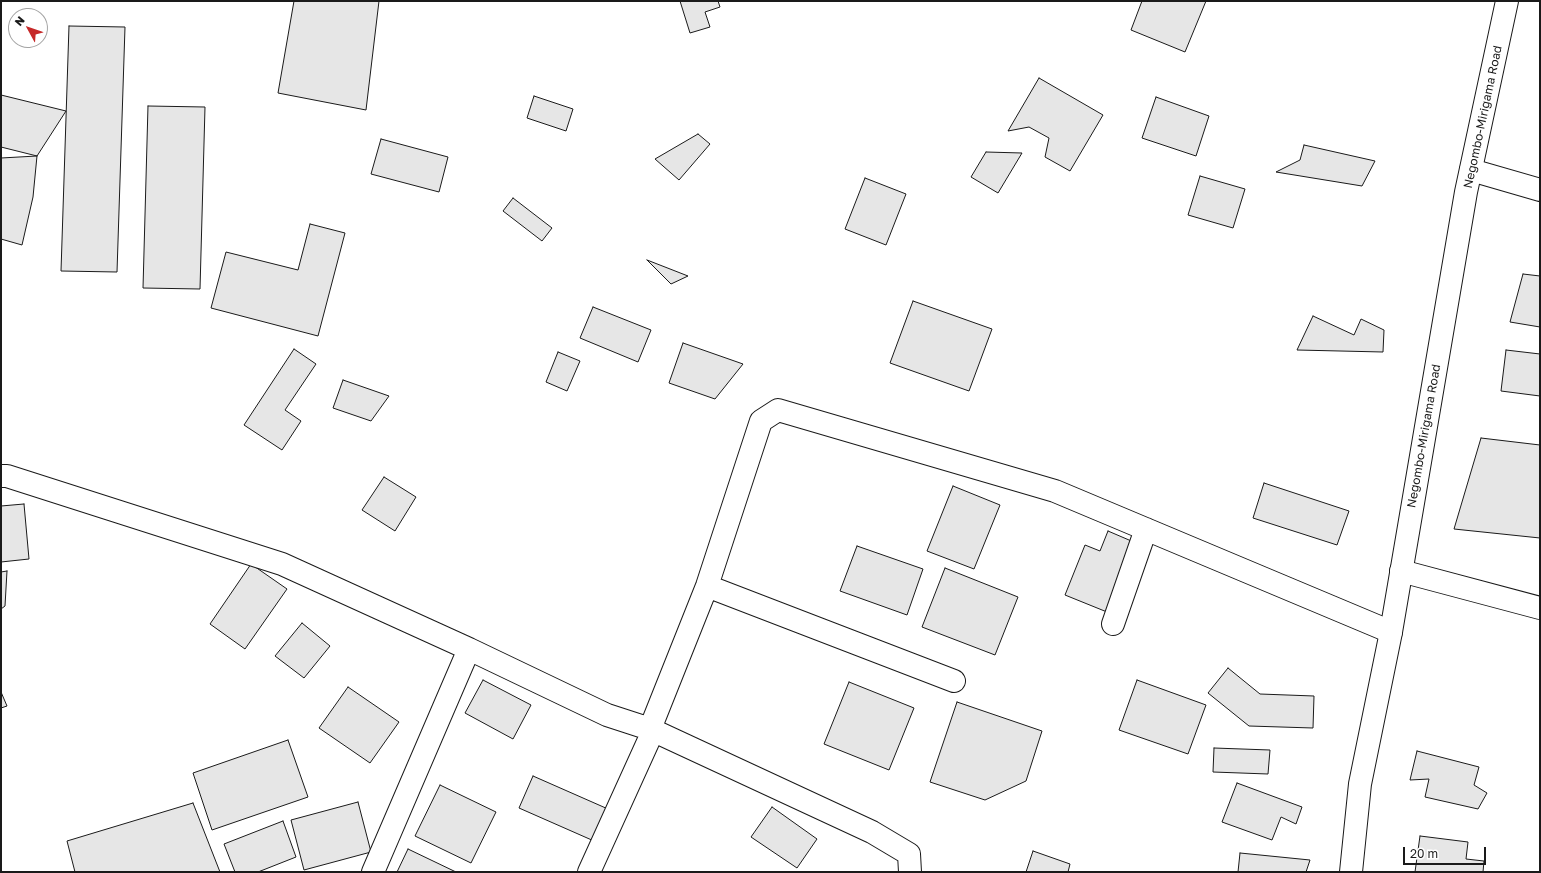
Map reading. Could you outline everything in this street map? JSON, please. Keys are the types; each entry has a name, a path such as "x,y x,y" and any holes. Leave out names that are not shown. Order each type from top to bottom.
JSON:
{"street":[{"name":"Negombo-Mirigama Road","path":"1352,872 1360,784 1391,632 1471,170 1507,1"},
{"path":"1471,170 1540,190"},
{"path":"589,872 651,730 706,586 761,421 778,410 1055,491 1391,632"},
{"path":"1,476 15,479 282,564 469,649 608,715 651,730 872,832 909,854 910,872"},
{"path":"1113,624 1146,529"},
{"path":"1401,571 1540,608"},
{"path":"706,586 954,681"},
{"path":"373,872 469,649"}],"building":[{"path":"294,1 379,1 366,110 278,93"},
{"path":"680,1 718,1 720,7 705,12 710,27 690,33"},
{"path":"1142,1 1206,1 1185,52 1131,30"},
{"path":"69,26 125,27 117,272 61,271"},
{"path":"1039,78 1103,115 1070,171 1045,157 1049,138 1029,127 1008,131"},
{"path":"1,95 66,111 37,156 1,147"},
{"path":"534,96 573,109 566,131 527,118"},
{"path":"1156,97 1209,116 1196,156 1142,138"},
{"path":"148,106 205,107 200,289 143,288"},
{"path":"698,134 710,144 679,180 655,159"},
{"path":"381,139 448,157 439,192 371,174"},
{"path":"1304,145 1375,161 1362,186 1276,172 1300,160"},
{"path":"986,152 1022,153 998,193 971,177"},
{"path":"37,156 33,197 22,245 1,239 1,158"},
{"path":"1200,176 1245,189 1233,228 1188,215"},
{"path":"865,178 906,194 886,245 845,229"},
{"path":"513,198 552,228 542,241 503,211"},
{"path":"310,224 345,233 318,336 211,308 226,252 298,270"},
{"path":"647,260 688,276 671,284"},
{"path":"1523,274 1540,276 1540,327 1510,322"},
{"path":"913,301 992,329 969,391 890,363"},
{"path":"593,307 651,330 638,362 580,338"},
{"path":"1313,316 1354,335 1361,319 1384,330 1383,352 1297,350"},
{"path":"683,343 743,364 715,399 669,383"},
{"path":"294,349 316,364 285,410 301,421 282,450 244,425"},
{"path":"1506,350 1540,354 1540,396 1501,391"},
{"path":"558,352 580,361 567,391 546,382"},
{"path":"343,380 389,396 371,421 333,408"},
{"path":"1481,438 1540,445 1540,538 1454,529"},
{"path":"384,477 416,497 395,531 362,510"},
{"path":"1264,483 1349,511 1337,545 1253,518"},
{"path":"953,486 1000,505 974,569 927,551"},
{"path":"24,504 29,559 1,562 1,506"},
{"path":"1108,531 1136,543 1107,612 1065,595 1085,545 1100,551"},
{"path":"857,546 923,569 907,615 840,591"},
{"path":"251,564 287,589 245,649 210,624"},
{"path":"945,568 1018,597 995,655 922,627"},
{"path":"7,571 5,606 1,609 1,572"},
{"path":"302,623 330,646 304,678 275,656"},
{"path":"1228,668 1260,694 1314,696 1313,728 1249,726 1208,693"},
{"path":"483,680 531,705 513,739 465,713"},
{"path":"1137,680 1206,705 1188,754 1119,730"},
{"path":"849,682 914,708 889,770 824,744"},
{"path":"348,687 399,722 370,763 319,728"},
{"path":"1,692 7,706 1,708"},
{"path":"957,702 1042,731 1026,781 985,800 930,782"},
{"path":"288,740 308,797 212,830 193,773"},
{"path":"1214,748 1270,750 1268,774 1213,772"},
{"path":"1417,751 1479,767 1474,785 1487,793 1478,809 1425,797 1429,779 1410,780"},
{"path":"533,776 608,809 594,841 519,808"},
{"path":"1237,783 1302,807 1296,824 1281,817 1272,840 1222,822"},
{"path":"440,785 496,812 471,863 415,836"},
{"path":"358,802 371,852 304,870 291,820"},
{"path":"193,803 220,872 75,872 67,841"},
{"path":"772,807 817,839 797,868 751,837"},
{"path":"283,821 296,857 258,872 235,872 224,844"},
{"path":"1420,836 1468,842 1466,859 1484,861 1483,872 1415,872"},
{"path":"408,849 456,872 397,872"},
{"path":"1033,851 1070,864 1068,872 1026,872"},
{"path":"1240,853 1310,860 1306,872 1238,872"}]}
